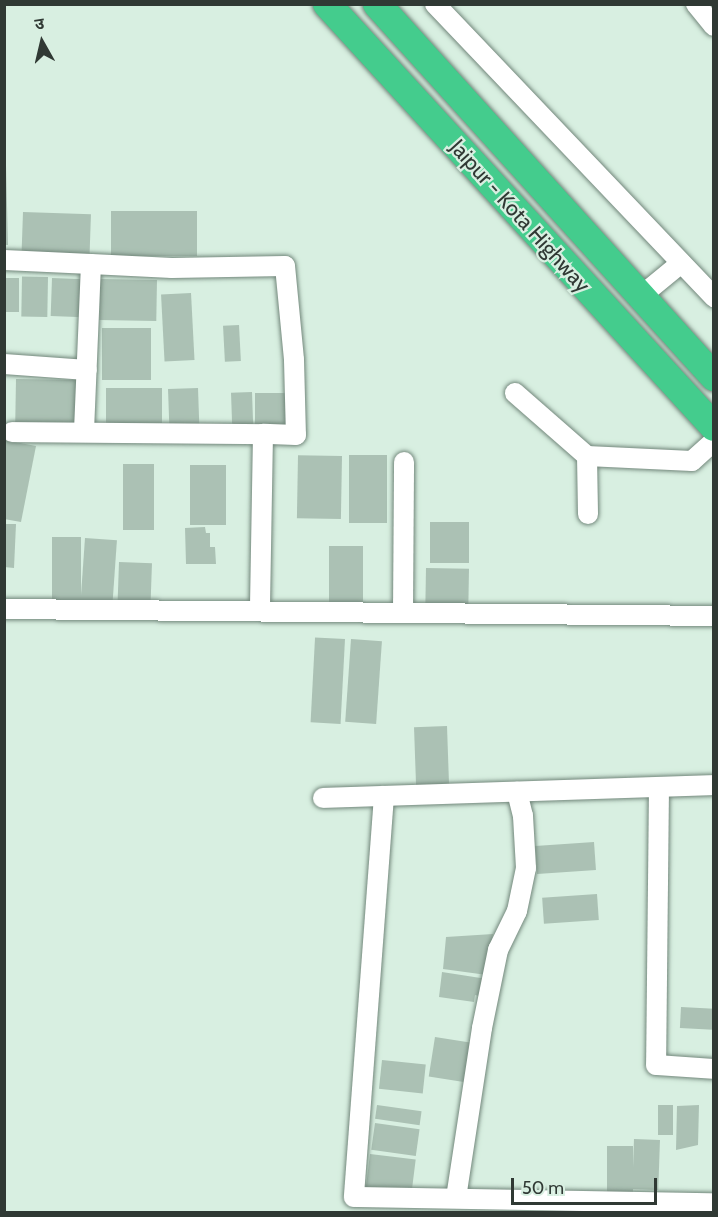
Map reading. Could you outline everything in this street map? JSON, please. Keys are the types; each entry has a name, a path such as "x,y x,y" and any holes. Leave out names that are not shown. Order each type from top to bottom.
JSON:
{"highway":[{"name":"Jaipur - Kota Highway","path":"327,4 714,427"},
{"path":"377,4 714,377"}],"street":[{"path":"435,4 714,297"},
{"path":"696,4 714,26"},
{"path":"4,260 172,268 285,266 294,360 296,435 12,432"},
{"path":"640,296 681,263"},
{"path":"84,431 91,264"},
{"path":"4,364 87,370"},
{"path":"515,393 587,456 692,460 714,441"},
{"path":"260,612 263,434"},
{"path":"587,456 588,514"},
{"path":"403,613 404,462"},
{"path":"4,609 714,616"},
{"path":"323,798 714,785"},
{"path":"659,787 656,1065 714,1069"},
{"path":"456,1198 495,961 517,911 526,868 523,816 517,792"},
{"path":"384,796 354,1197 456,1198 541,1206 655,1207 714,1203"}],"building":[{"path":"4,165 6,165 8,245 4,245"},
{"path":"111,211 197,211 197,256 111,256"},
{"path":"23,212 91,214 89,259 21,257"},
{"path":"22,277 48,277 47,317 21,317"},
{"path":"4,278 19,278 19,312 4,312"},
{"path":"52,278 85,279 84,317 51,316"},
{"path":"100,279 157,280 156,321 99,320"},
{"path":"191,293 195,360 165,361 161,295"},
{"path":"239,325 241,361 225,362 223,326"},
{"path":"102,328 151,328 151,380 102,380"},
{"path":"16,379 79,380 78,425 15,424"},
{"path":"106,388 162,388 162,423 106,423"},
{"path":"198,388 199,426 169,427 168,389"},
{"path":"252,392 253,427 232,428 231,393"},
{"path":"255,393 287,393 287,426 255,426"},
{"path":"4,440 36,446 21,522 4,519"},
{"path":"298,455 342,456 341,519 297,518"},
{"path":"349,455 387,455 387,523 349,523"},
{"path":"123,464 154,464 154,530 123,530"},
{"path":"190,465 226,465 226,525 190,525"},
{"path":"430,522 469,522 469,563 430,563"},
{"path":"4,524 16,524 14,568 4,567"},
{"path":"205,527 206,533 210,533 210,547 215,547 216,564 186,564 185,528"},
{"path":"52,537 81,537 81,605 52,605"},
{"path":"85,538 117,540 112,608 80,606"},
{"path":"329,546 363,546 363,608 329,608"},
{"path":"119,562 152,563 150,607 117,606"},
{"path":"426,568 469,569 468,610 425,609"},
{"path":"315,637 345,639 341,724 311,722"},
{"path":"351,639 382,641 376,724 345,722"},
{"path":"447,726 449,785 416,786 414,727"},
{"path":"594,842 596,870 537,874 535,846"},
{"path":"597,894 599,920 544,924 542,898"},
{"path":"493,934 487,975 443,969 446,937"},
{"path":"442,972 487,979 484,997 475,995 474,1002 439,997"},
{"path":"681,1007 714,1009 713,1030 680,1028"},
{"path":"435,1037 472,1043 465,1082 429,1077"},
{"path":"382,1060 426,1065 423,1093 379,1089"},
{"path":"377,1105 422,1111 420,1125 375,1119"},
{"path":"658,1105 673,1105 673,1135 658,1135"},
{"path":"699,1105 698,1145 676,1150 677,1106"},
{"path":"375,1123 420,1129 416,1156 371,1150"},
{"path":"634,1139 660,1140 658,1190 632,1189"},
{"path":"607,1146 633,1146 633,1193 607,1193"},
{"path":"370,1154 416,1160 411,1194 366,1189"}]}
